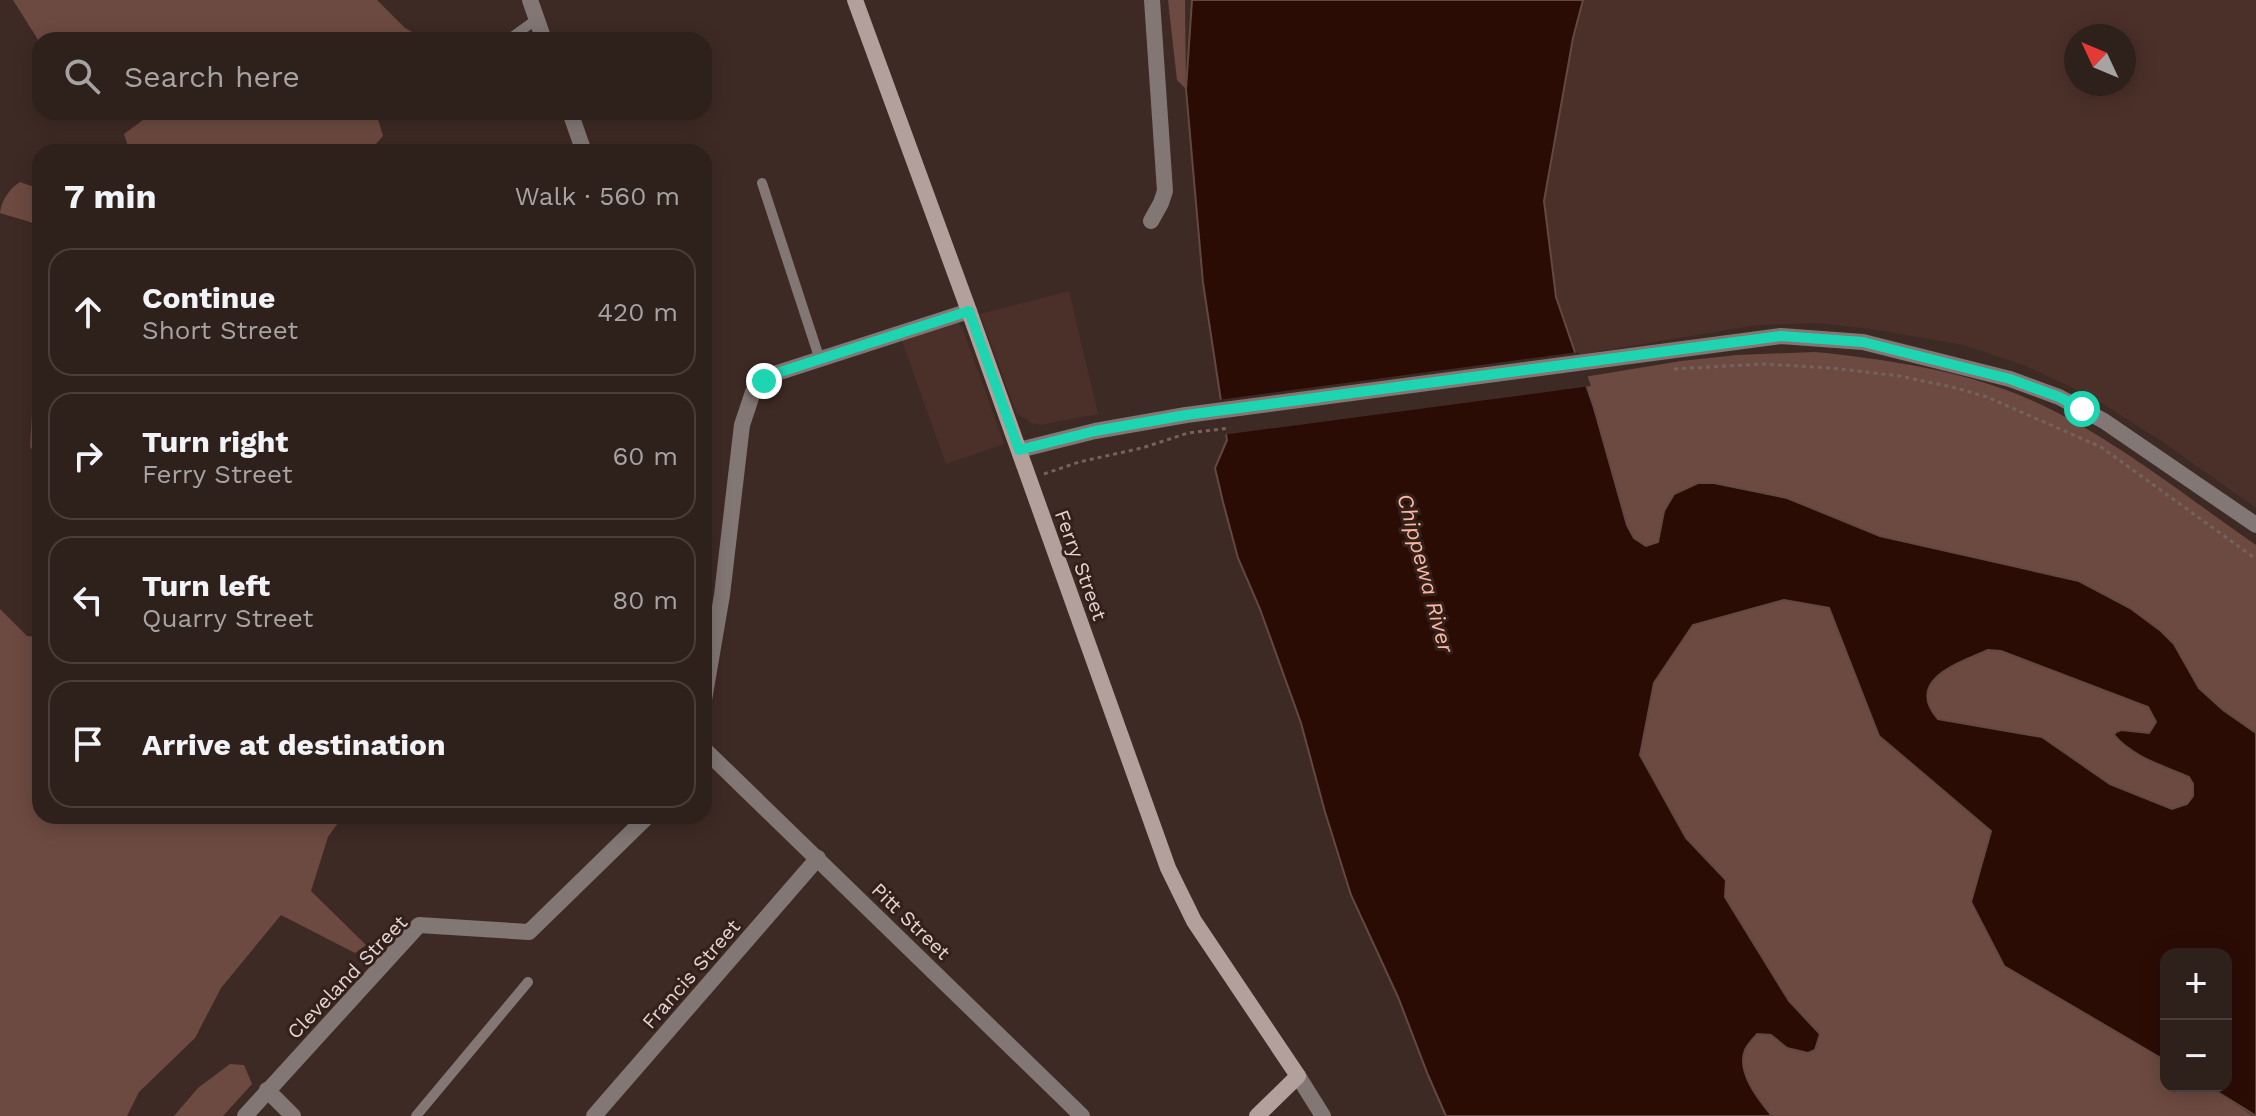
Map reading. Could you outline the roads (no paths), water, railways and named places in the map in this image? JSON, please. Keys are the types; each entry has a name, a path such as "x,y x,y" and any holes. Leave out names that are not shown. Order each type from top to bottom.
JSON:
{"main road":[{"name":"Ferry Street","path":"855,0 1177,888 1194,921 1298,1076"},
{"path":"1257,1116 1298,1076"}],"street":[{"path":"530,0 541,32"},
{"path":"1151,221 1165,191 1152,0"},
{"path":"573,120 581,144"},
{"path":"712,653 742,425 753,392 777,373 969,311"},
{"path":"1019,450 1095,431 1186,415 1781,336 1863,342 2010,379 2059,397 2104,421 2256,525"},
{"name":"Pitt Street","path":"712,761 818,858 1082,1116"},
{"name":"Cleveland Street","path":"245,1116 419,925 529,932 640,824"},
{"name":"Francis Street","path":"594,1116 818,858"},
{"name":"Ferry Street","path":"1298,1076 1323,1116"},
{"path":"267,1090 293,1116"}],"lane":[{"path":"516,32 537,19"},
{"path":"762,183 820,360"},
{"path":"416,1116 528,982"}],"water":[{"name":"Chippewa River","path":"1192,0 1583,0 1573,38 1544,201 1556,297 1594,408 1627,525 1634,538 1646,546 1658,542 1664,511 1674,494 1698,483 1714,483 1787,498 1880,536 2079,581 2130,608 2161,631 2174,644 2199,688 2256,733 2256,1116 2218,1092 2232,1092 2232,948 2160,948 2160,1057 2004,966 1971,902 1991,831 1879,736 1829,608 1784,600 1693,625 1654,683 1640,755 1686,838 1726,880 1725,897 1789,1001 1820,1034 1815,1050 1808,1053 1787,1048 1771,1035 1757,1034 1746,1048 1743,1058 1746,1076 1772,1116 1446,1116 1398,997 1351,895 1301,723 1238,558 1215,468 1227,440 1203,283 1186,89","holes":["1988,650 2001,651 2148,707 2156,722 2149,733 2121,730 2114,735 2139,755 2189,777 2193,784 2193,796 2187,804 2172,809 2110,784 2042,737 1938,719 1929,705 1927,694 1931,683 1950,667"]}]}
